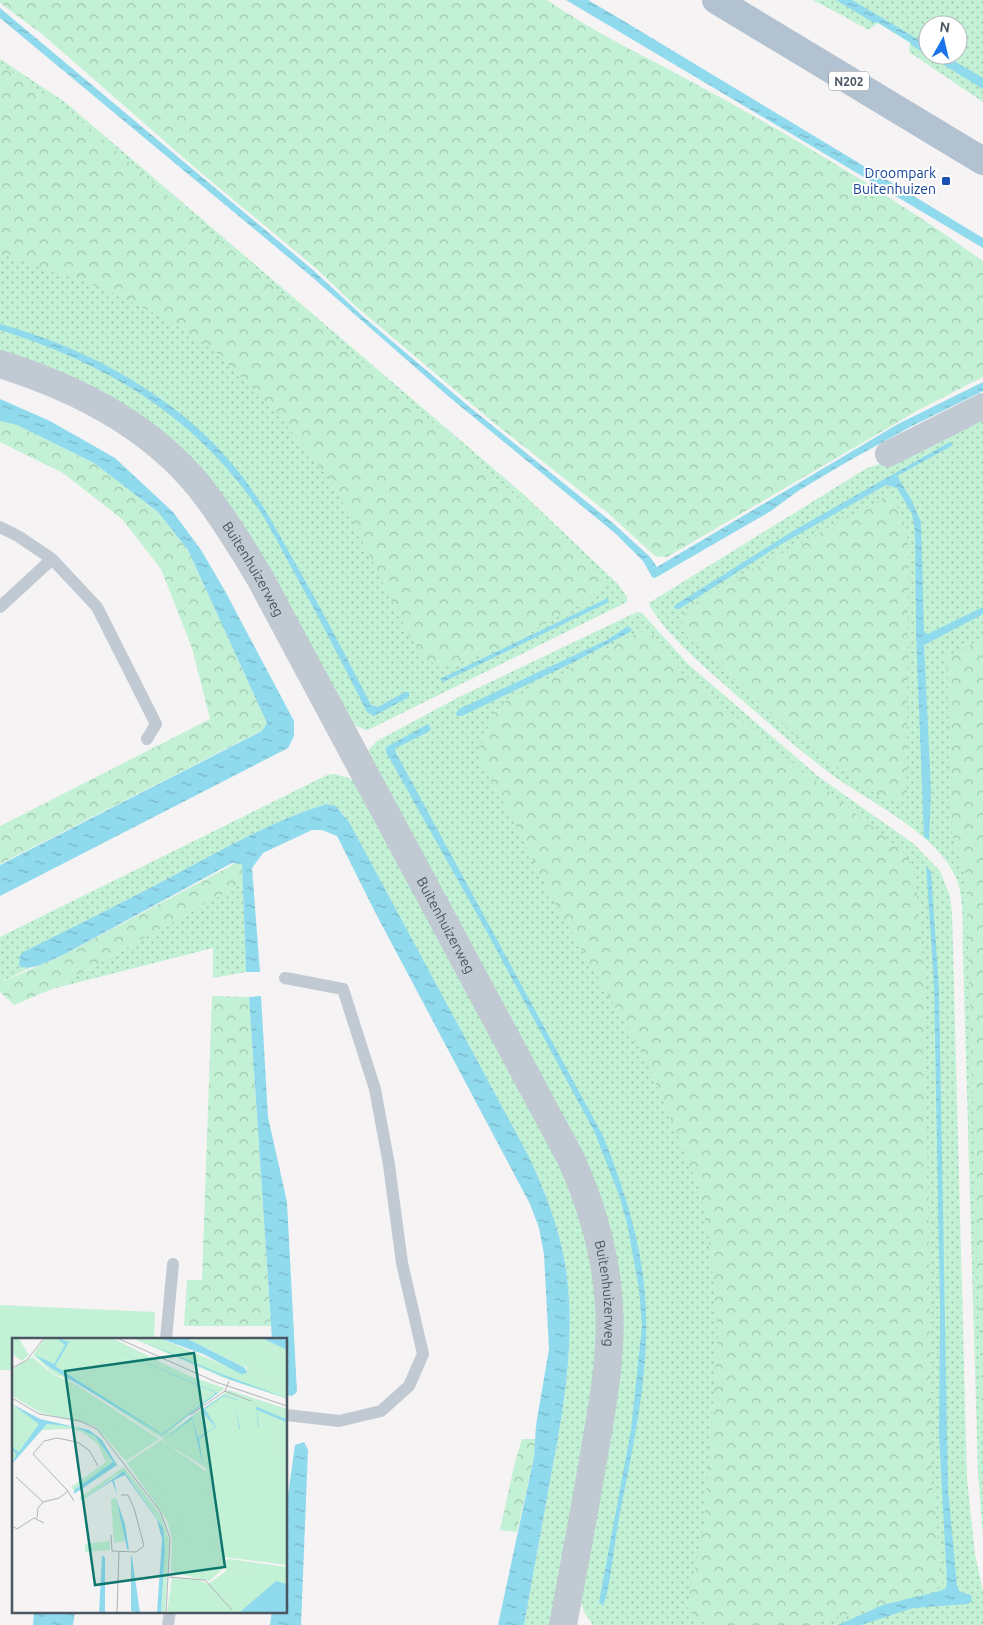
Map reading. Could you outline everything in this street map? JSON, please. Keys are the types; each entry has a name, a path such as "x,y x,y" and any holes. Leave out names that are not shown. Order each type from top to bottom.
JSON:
{"main road":[{"name":"N202","path":"716,0 983,161"}],"street":[{"name":"Buitenhuizerweg","path":"0,364 59,385 93,402 126,422 178,464 214,505 260,578 571,1159 590,1208 600,1245 608,1288 610,1325 602,1407 563,1625"},
{"path":"888,454 983,406"}],"lane":[{"path":"0,527 18,536 52,559 97,607 156,724 147,739"},
{"path":"0,607 52,559"},
{"path":"285,978 343,989 374,1089 389,1165 402,1263 423,1354 409,1386 381,1411 339,1421 288,1415"},
{"path":"166,1338 173,1264"},
{"path":"168,1625 170,1612"}],"green space":[{"path":"0,0 547,0 600,33 729,102 803,145 912,213 983,261 983,377 922,408 667,557 655,556 608,513 493,422 353,304 318,270 200,172 42,34 0,3"},
{"path":"813,0 983,0 983,102 928,65 968,65 968,15 918,15 918,58 909,52 910,43 878,23 869,30"},
{"path":"0,59 65,102 523,494 617,583 627,597 627,602 372,728 366,730 354,725 215,487 0,352"},
{"path":"0,66 12,72 75,116 468,453 606,577 602,590 591,599 513,641 455,665 439,666 427,660 410,637 335,487 277,413 215,351 164,318 104,289 20,259 0,254"},
{"path":"983,412 983,1535 978,1474 963,918 960,889 957,880 948,863 919,834 902,820 831,774 784,737 702,665 667,629 649,603 867,468 877,465"},
{"path":"0,421 17,425 94,463 158,512 188,550 267,723 263,730 0,864 0,826 210,719 192,648 161,569 122,519 63,473 0,442"},
{"path":"890,495 902,515 908,541 907,803 883,799 811,749 686,636 681,619 689,607 714,590"},
{"path":"637,612 642,613 689,665 819,777 914,844 940,871 950,896 952,913 967,1479 975,1554 983,1591 983,1625 593,1625 584,1612 580,1598 617,1269 368,750 377,741 459,697"},
{"path":"649,629 682,673 902,851 913,866 916,884 925,983 932,1485 943,1583 937,1588 920,1595 810,1625 721,1625 698,1621 687,1607 704,1525 718,1332 709,1239 700,1190 647,1062 552,898 476,753 484,740 491,716 512,695 561,674 626,638"},
{"path":"983,640 983,1459 966,875 952,835 947,656"},
{"path":"335,774 349,778 358,785 570,1186 589,1247 598,1310 597,1365 552,1625 524,1625 560,1424 567,1373 570,1322 569,1296 560,1239 546,1196 528,1155 343,813 326,804 286,819 247,837 25,951 25,968 31,967 0,983 0,937 327,775"},
{"path":"238,862 242,864 243,883 52,989 14,1005 0,992 0,983 63,955"},
{"path":"243,883 246,972 213,978 213,948 52,989"},
{"path":"212,996 249,997 271,1326 184,1326 187,1280 202,1280"},
{"path":"0,1305 155,1312 154,1338 12,1338 12,1370 0,1370"},
{"path":"522,1439 535,1439 534,1457 517,1532 500,1530 515,1462"}],"water":[{"path":"566,0 588,0 622,20 983,238 983,248"},
{"path":"836,0 852,0 918,39 918,49 877,22 874,23"},
{"path":"0,8 313,270 366,319 472,409 614,524 650,557 657,567 898,424 983,382 983,391 910,427 845,463 798,491 771,511 655,578 652,577 643,561 616,534 448,396 312,277 0,18"},
{"path":"944,65 961,65 983,78 983,89"},
{"path":"0,324 33,334 99,362 131,379 189,421 215,445 238,471 259,501 322,610 371,705 378,707 405,692 409,692 409,697 374,716 367,712 310,601 263,516 227,469 200,441 141,394 74,358 0,330"},
{"path":"0,399 50,421 115,458 173,512 201,550 225,591 294,721 294,736 288,748 0,896 0,865 262,731 267,723 188,550 158,512 94,463 17,425 0,421"},
{"path":"950,442 953,445 897,476 911,499 921,522 924,632 928,634 983,607 983,614 924,645 931,790 929,840 924,837 916,634 915,531 912,514 897,488 886,485 780,545 679,609 674,608 675,605 793,531"},
{"path":"608,598 609,602 443,682 440,679"},
{"path":"628,626 632,630 630,632 576,661 462,716 457,716 456,713 459,709 607,640"},
{"path":"428,724 431,729 428,732 396,748 395,751 603,1136 626,1201 638,1246 645,1292 646,1341 644,1368 633,1446 612,1567 603,1606 599,1602 631,1430 642,1326 639,1289 627,1223 619,1195 594,1131 488,934 386,752 386,747"},
{"path":"326,804 336,806 349,822 528,1155 546,1196 560,1239 569,1295 570,1322 567,1373 560,1425 524,1625 498,1625 534,1457 536,1425 549,1349 544,1254 539,1228 530,1204 375,912 337,836 322,830 312,830 263,853 252,868 260,972 246,972 242,864 232,863 63,955 30,968 19,966 20,955 25,951 247,837 286,819"},
{"path":"926,866 931,872 939,989 948,1489 957,1586 960,1592 971,1595 972,1601 968,1604 913,1608 861,1625 838,1625 883,1605 940,1591 946,1588 947,1582 939,1435 940,1307 934,982"},
{"path":"261,996 268,1117 287,1202 297,1392 292,1396 288,1395 288,1338 272,1338 249,997"},
{"path":"304,1442 308,1450 301,1625 270,1625 272,1612 288,1612 288,1495 295,1445"},
{"path":"34,1612 75,1612 73,1625 33,1625"}],"place":[{"name":"Droompark Buitenhuizen","path":"946,181"}]}
